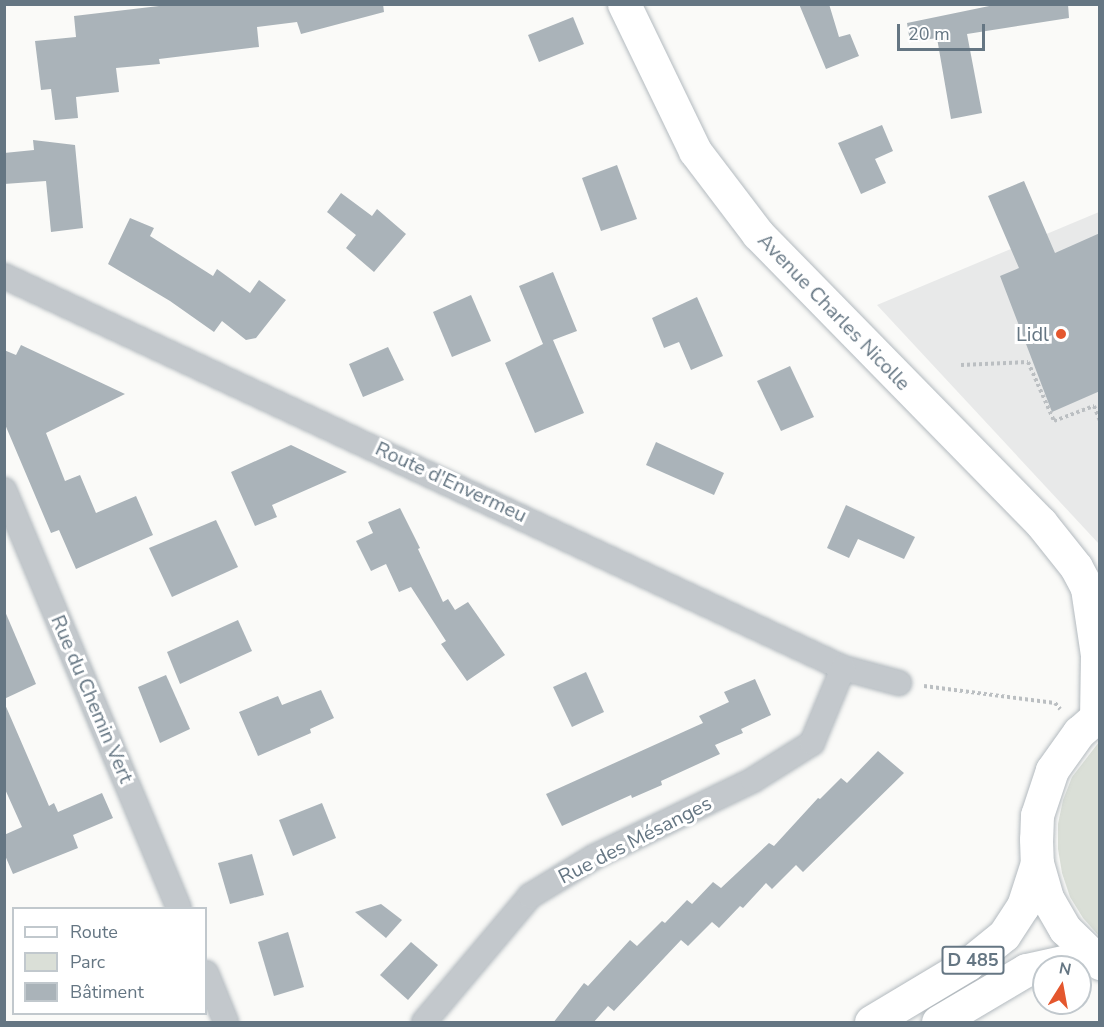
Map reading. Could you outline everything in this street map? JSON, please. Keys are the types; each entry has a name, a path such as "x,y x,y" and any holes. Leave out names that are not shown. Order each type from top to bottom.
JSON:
{"main road":[{"name":"Avenue Charles Nicolle","path":"624,4 695,151 758,234 1041,523 1076,567 1093,596 1097,655 1091,721"},
{"path":"1091,721 1052,770 1043,792 1037,815 1037,862 1047,898 1065,929 1095,959"},
{"name":"D 485","path":"871,1023 968,964 1004,935 1023,906 1037,862"},
{"name":"D 485","path":"938,1023 1026,970 1095,959"}],"street":[{"name":"Route d'Envermeu","path":"4,276 843,668 899,683"},
{"name":"Rue du Chemin Vert","path":"4,490 177,907"},
{"name":"Rue des Mésanges","path":"424,1023 531,896 594,857 753,780 812,743 843,668"},
{"path":"207,976 226,1023"}],"path":[{"path":"961,365 1028,362 1054,421 1094,406 1100,421"},
{"path":"899,683 1055,703 1091,721"}],"shaded area":[{"path":"1099,212 1099,544 877,305"}],"green space":[{"path":"1099,742 1099,936 1083,918 1070,897 1062,873 1058,849 1058,824 1063,800 1072,777"}],"building":[{"path":"176,4 383,4 384,12 301,34 297,22 257,27 259,47 159,59 160,64 116,68 119,92 76,97 78,118 55,120 51,89 41,90 35,41 76,37 74,16"},
{"path":"799,4 829,4 839,37 850,34 859,56 826,69"},
{"path":"999,4 1068,4 1069,18 967,34 982,113 951,119 937,38 910,42 907,23"},
{"path":"573,17 584,44 539,62 528,35"},
{"path":"882,125 893,151 875,159 886,183 861,194 838,143"},
{"path":"33,140 75,145 83,228 51,232 46,181 4,184 4,153 34,150"},
{"path":"617,165 637,219 601,231 582,178"},
{"name":"Lidl","path":"1024,181 1055,253 1100,233 1100,391 1052,412 1000,276 1019,268 988,196"},
{"path":"341,193 372,216 377,209 406,234 374,272 346,248 356,235 327,212"},
{"path":"130,218 154,228 150,236 213,276 217,269 250,293 259,280 286,300 256,338 246,340 222,321 214,332 170,301 108,264"},
{"path":"553,272 577,331 553,340 584,413 535,433 505,363 543,344 519,286"},
{"path":"471,295 491,341 452,357 433,312"},
{"path":"697,297 723,356 691,370 679,342 664,348 652,318"},
{"path":"21,345 125,394 46,433 65,481 80,475 96,513 136,496 153,535 76,569 59,530 51,533 4,422 4,350 16,355"},
{"path":"388,347 404,380 363,397 349,364"},
{"path":"790,366 814,417 781,431 757,381"},
{"path":"656,442 724,473 714,495 646,465"},
{"path":"291,445 347,472 272,505 277,517 255,526 231,472"},
{"path":"846,505 915,537 904,559 858,539 849,558 827,548"},
{"path":"400,508 443,602 448,599 455,610 468,602 505,655 467,681 441,644 446,641 411,587 399,592 386,564 371,571 356,541 373,533 368,522"},
{"path":"216,520 238,567 172,597 149,548"},
{"path":"4,609 36,684 4,699"},
{"path":"238,620 252,651 180,684 167,652"},
{"path":"586,672 604,712 572,727 553,687"},
{"path":"166,675 190,729 160,743 138,687"},
{"path":"755,679 771,715 741,729 743,733 715,745 720,754 661,781 662,785 632,798 631,795 562,826 546,794 703,723 699,716 729,702 724,692"},
{"path":"321,690 334,718 310,729 311,733 258,756 239,712 278,696 282,705"},
{"path":"4,702 49,806 54,803 58,812 102,793 113,818 73,835 78,848 13,874 4,853 4,835 22,827 4,787"},
{"path":"878,751 904,773 803,872 796,865 772,889 766,883 743,908 740,906 719,928 712,922 688,946 681,940 614,1011 608,1006 593,1023 553,1023 584,983 588,986 630,940 637,946 662,921 665,923 687,900 692,904 713,882 721,888 769,843 774,846 818,798 820,799 841,778 847,783"},
{"path":"322,803 336,838 293,856 279,820"},
{"path":"252,854 264,895 230,904 218,863"},
{"path":"381,904 402,920 386,938 355,912"},
{"path":"288,932 304,987 274,996 258,942"},
{"path":"411,942 438,965 408,1000 380,975"}],"place":[{"name":"Lidl","path":"1061,334"}]}
